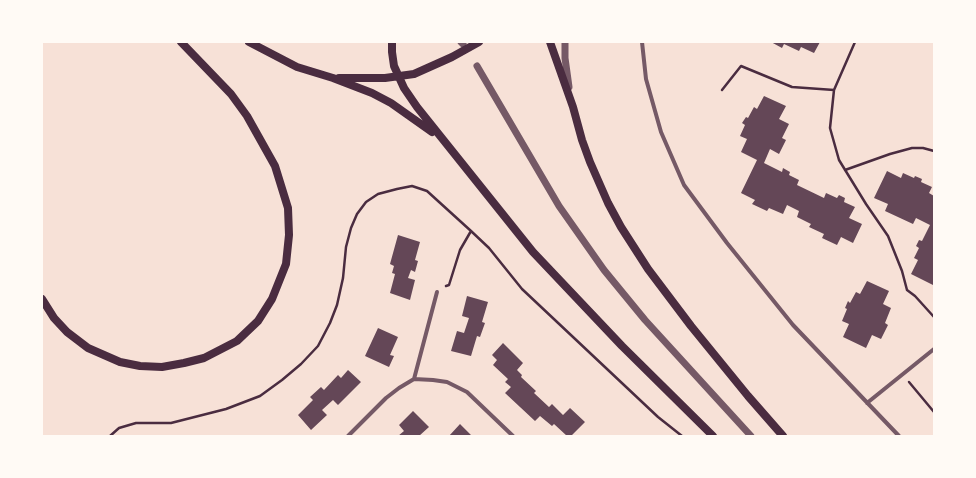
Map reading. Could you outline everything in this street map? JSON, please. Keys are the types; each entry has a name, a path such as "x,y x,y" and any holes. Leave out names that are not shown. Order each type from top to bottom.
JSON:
{"main road":[{"path":"42,299 54,318 67,332 88,348 120,362 140,366 162,367 184,364 204,358 236,341 258,321 272,298 286,264 289,235 288,208 275,166 247,116 231,94 180,42"},
{"path":"249,42 297,66 372,93 391,103 442,139"},
{"path":"392,42 394,66 417,107 533,252 622,346 713,436"},
{"path":"333,78 385,78 414,74 437,64 478,42"},
{"path":"550,42 573,107 582,140 598,182 608,203 637,252 691,326 783,436"}],"street":[{"path":"565,42 567,81 573,107"},
{"path":"642,42 646,79 661,132 684,184 727,243 793,326 899,436"},
{"path":"477,66 559,206 604,270 680,360 751,436"},
{"path":"414,379 437,292"},
{"path":"867,403 934,349"},
{"path":"348,436 386,398 414,379 447,382 467,392 513,436"}],"path":[{"path":"855,42 834,90 830,128 839,160 888,236 902,271 907,290 916,296 934,317"},
{"path":"722,90 741,66 792,87 834,90"},
{"path":"845,170 912,148 923,148 934,151"},
{"path":"110,436 119,428 136,423 170,423 226,409 260,396 282,380 301,364 318,346 330,322 337,304 343,278 346,247 350,228 357,214 366,202 378,194 412,186 427,191 471,231 489,248 522,289 658,417 682,436"},
{"path":"437,292 449,285 460,250 471,231"},
{"path":"903,374 934,412"}],"building":[{"path":"771,42 820,42 814,53 801,47 799,51 784,44 782,48"},
{"path":"764,96 786,106 779,119 789,124 782,138 786,140 779,154 770,149 764,163 782,172 783,168 790,172 789,175 799,180 797,185 824,198 826,193 837,198 839,195 845,198 844,202 855,207 849,218 862,224 853,243 841,237 837,245 822,238 824,234 809,227 811,224 797,217 799,211 787,205 783,214 769,208 767,211 752,204 755,200 741,193 757,160 741,152 747,139 740,136 745,125 742,123 746,117 748,118 754,107 757,109"},
{"path":"887,171 901,178 903,173 914,178 915,176 922,179 921,182 932,187 929,193 934,196 933,285 911,274 918,260 914,258 919,248 916,246 919,240 922,241 930,225 916,218 913,224 885,211 888,204 874,198"},
{"path":"398,235 420,242 415,260 418,261 415,272 411,270 408,278 415,280 410,300 390,293 395,274 392,273 394,266 390,264"},
{"path":"867,281 889,291 883,304 891,308 885,323 888,325 881,339 872,335 866,348 843,337 849,324 842,321 847,309 845,308 848,301 850,303 856,292 860,294"},
{"path":"467,296 488,302 482,322 485,323 480,337 477,336 471,356 451,351 457,331 464,333 469,318 462,316"},
{"path":"378,328 398,337 390,355 394,356 389,367 365,356"},
{"path":"503,343 523,363 517,370 522,375 521,377 536,391 534,393 549,407 552,404 563,415 570,408 585,422 571,436 567,436 554,424 552,426 540,416 535,421 505,393 511,387 505,382 508,379 493,365 497,360 492,355"},
{"path":"348,370 361,382 338,405 333,400 322,410 327,415 311,430 298,415 313,400 310,397 321,387 324,390 338,375 341,378"},
{"path":"413,411 429,427 419,436 398,436 404,431 399,425"},
{"path":"460,424 472,436 449,436"}]}
